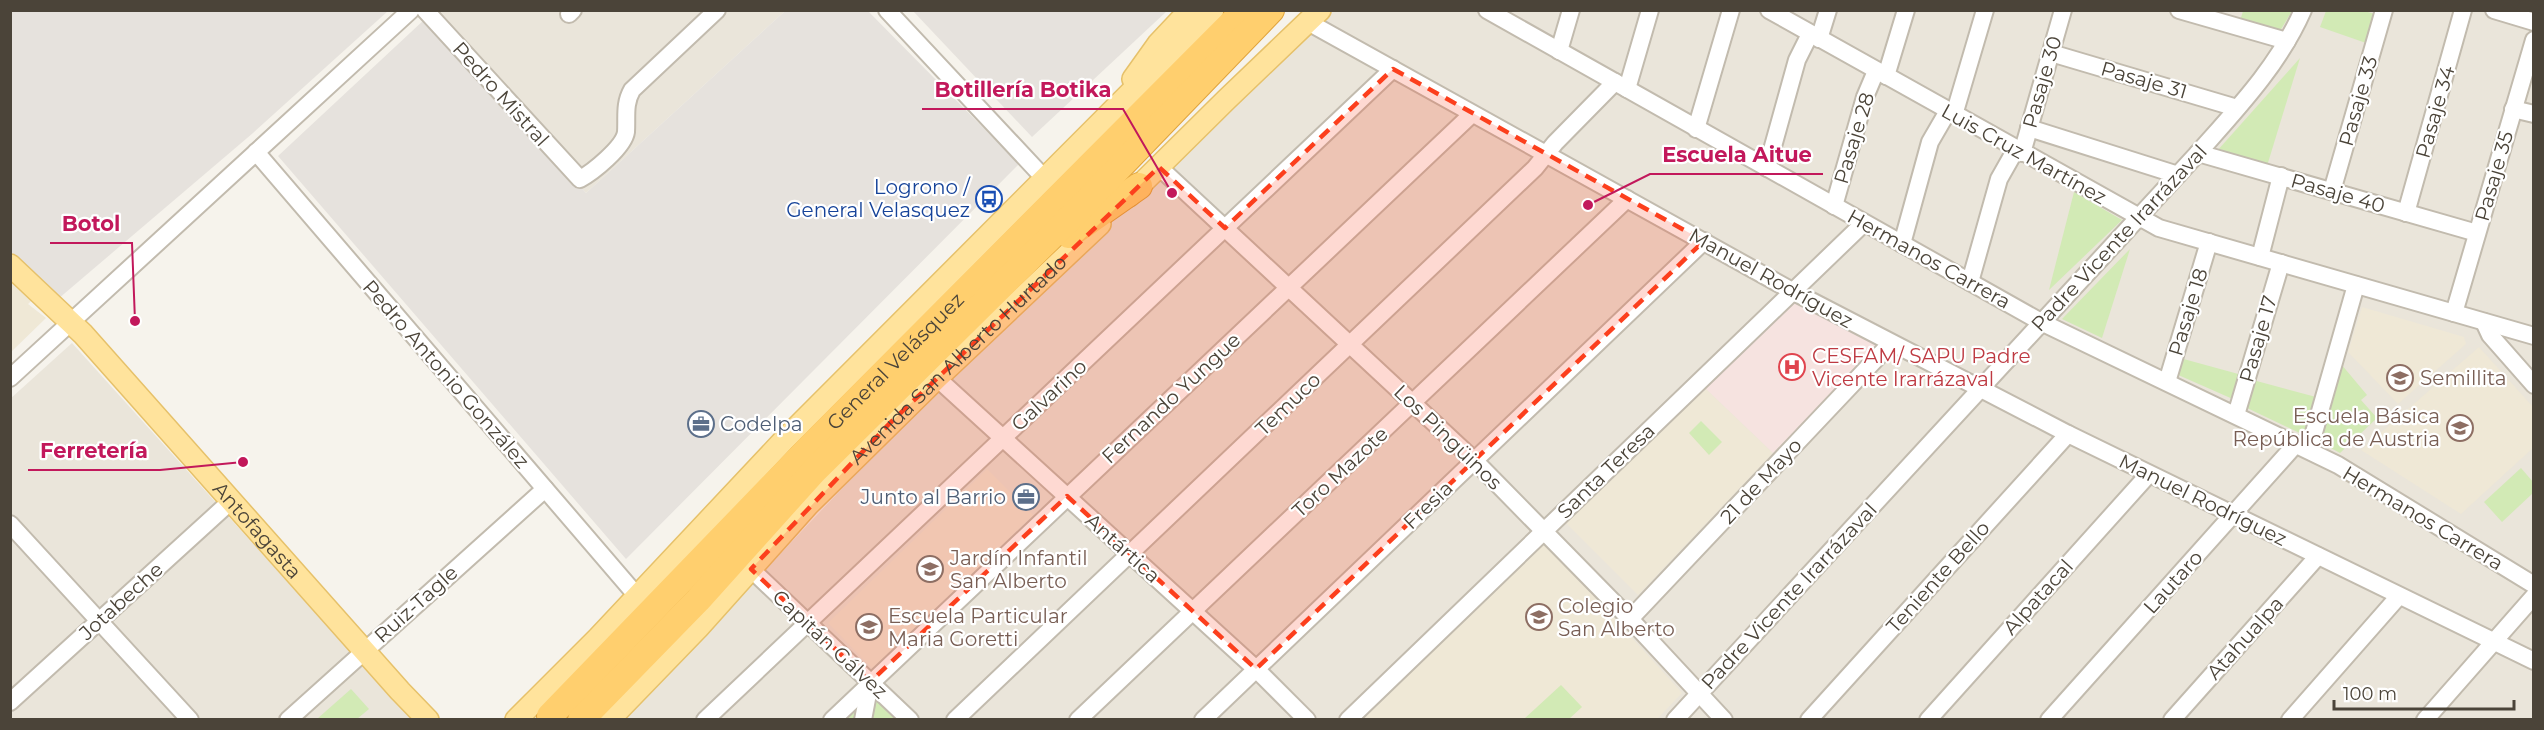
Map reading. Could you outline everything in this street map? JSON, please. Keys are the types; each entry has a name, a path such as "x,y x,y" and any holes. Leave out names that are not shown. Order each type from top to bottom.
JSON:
{"highway":[{"path":"1172,86 1203,42 1230,10"},
{"name":"General Velásquez","path":"550,716 809,448 1172,86 1245,10"},
{"name":"General Velásquez","path":"581,720 698,600 813,472 1080,208 1271,10"},
{"path":"981,304 1055,245 1139,186"}],"main road":[{"path":"1123,101 1132,79 1148,55 1190,10"},
{"path":"516,720 638,596 761,464 1213,10"},
{"name":"Avenida San Alberto Hurtado","path":"609,720 669,659 808,505 1314,16"},
{"name":"Antofagasta","path":"10,265 72,322 428,720"}],"street":[{"path":"10,378 411,10"},
{"name":"Pedro Mistral","path":"425,10 577,178 583,178 623,142 626,133 626,102 632,90 717,10"},
{"path":"887,10 1046,179"},
{"name":"Hermanos Carrera","path":"1487,10 2041,322 2303,447 2364,480 2534,585"},
{"path":"1559,51 1571,10"},
{"path":"1621,86 1650,10"},
{"path":"1696,129 1731,10"},
{"name":"Luis Cruz Martínez","path":"1769,10 2159,228 2484,322 2532,330"},
{"path":"1767,168 1794,70 1828,10"},
{"name":"Pasaje 28","path":"1834,206 1865,97 1881,74 1906,10"},
{"path":"1902,244 1930,142 1951,113 1985,10"},
{"name":"Pasaje 30","path":"1970,282 1999,179 2019,151 2029,128 2063,10"},
{"path":"2179,10 2287,41"},
{"name":"Padre Vicente Irarrázaval","path":"1675,720 2238,108 2287,41 2303,10"},
{"name":"Pasaje 33","path":"2332,191 2384,10"},
{"name":"Pasaje 34","path":"2406,213 2463,10"},
{"path":"2494,10 2534,22"},
{"name":"Manuel Rodríguez","path":"1314,16 1393,69 1794,292 2068,434 2534,662"},
{"name":"Pasaje 35","path":"2454,313 2534,40"},
{"name":"Pasaje 31","path":"2051,53 2238,108"},
{"name":"Galvarino","path":"705,720 1393,69"},
{"name":"Temuco","path":"955,720 1535,168 1546,154 1621,86"},
{"path":"2513,109 2534,114"},
{"name":"Fernando Yungue","path":"832,720 1472,114"},
{"path":"2029,128 2178,175"},
{"name":"Pedro Antonio González","path":"256,152 638,596"},
{"name":"Pasaje 40","path":"2198,153 2477,233"},
{"name":"Los Pingüinos","path":"1159,167 1474,460 1545,530 1724,720"},
{"path":"2260,257 2281,177"},
{"name":"Toro Mazote","path":"1078,720 1627,199"},
{"name":"Santa Teresa","path":"1348,720 1864,223"},
{"name":"Fresia","path":"1203,720 1704,241"},
{"name":"Pasaje 18","path":"2167,382 2209,242"},
{"name":"Pasaje 17","path":"2236,415 2281,263"},
{"path":"2303,447 2356,285"},
{"path":"2484,322 2490,335 2534,385"},
{"name":"21 de Mayo","path":"1630,619 1891,343"},
{"name":"Antártica","path":"937,378 1256,669 1307,720"},
{"name":"Teniente Bello","path":"1809,720 2068,434"},
{"name":"Lautaro","path":"2049,720 2233,515 2303,447"},
{"name":"Alpatacal","path":"1928,720 2149,474"},
{"name":"Ruiz-Tagle","path":"288,720 544,489"},
{"name":"Jotabeche","path":"10,702 231,501"},
{"path":"10,524 190,720"},
{"name":"Atahualpa","path":"2172,720 2318,556"},
{"name":"Capitán Gálvez","path":"751,569 910,720"},
{"path":"2290,720 2399,596"},
{"path":"2425,720 2534,596"},
{"path":"863,720 870,682"}],"highlighted area":[{"path":"1393,69 1704,241 1256,669 1067,496 870,682 751,569 889,424 1159,167 1225,228"}],"shaded area":[{"path":"435,10 785,11 586,193 425,19"},
{"path":"867,10 1019,164 626,559 278,156 425,19 586,193 785,11"},
{"path":"2477,10 2533,25 2533,719 621,720 953,371 1162,174 1325,11"},
{"path":"10,11 388,11 253,133 58,299 11,254"},
{"path":"913,11 1167,11 1032,137"},
{"path":"11,278 34,298 28,304 46,318 11,352"},
{"name":"CESFAM/ SAPU Padre Vicente Irarrázaval","path":"1793,299 1880,347 1773,453 1704,387"},
{"name":"Semillita","path":"2362,307 2464,337 2466,344 2398,404 2348,352"},
{"path":"72,343 411,719 11,719 10,399"},
{"name":"Escuela Básica República de Austria","path":"2479,347 2533,407 2533,448 2461,514 2361,450"},
{"path":"1704,387 1773,453 1638,595 1563,520"},
{"name":"Jardín Infantil San Alberto","path":"987,469 1033,515 874,670 828,623"},
{"name":"Colegio San Alberto","path":"1544,541 1682,693 1657,719 1359,720"}],"green space":[{"path":"2243,11 2292,11 2280,31 2240,21"},
{"path":"2326,11 2364,11 2375,14 2366,43 2320,27"},
{"path":"2300,58 2267,166 2217,151"},
{"path":"2074,192 2122,220 2049,290"},
{"path":"2130,249 2102,338 2062,319"},
{"path":"2180,358 2242,375 2235,400 2176,374"},
{"path":"2341,364 2367,395 2361,400 2377,418 2340,453 2316,440"},
{"path":"2253,380 2316,397 2306,436 2245,407"},
{"path":"1701,421 1722,442 1709,455 1689,433"},
{"path":"2521,468 2533,482 2533,493 2502,522 2484,502"},
{"path":"1561,685 1582,707 1569,719 1524,719"},
{"path":"351,689 369,709 357,719 317,719"},
{"path":"875,699 881,700 901,720 842,720"}],"place":[{"name":"Botillería Botika","path":"1172,193"},
{"name":"Logrono / General Velasquez","path":"989,199"},
{"name":"Escuela Aitue","path":"1588,205"},
{"name":"Botol","path":"135,321"},
{"name":"CESFAM/ SAPU Padre Vicente Irarrázaval","path":"1792,367"},
{"name":"Semillita","path":"2400,378"},
{"name":"Codelpa","path":"701,424"},
{"name":"Escuela Básica República de Austria","path":"2460,428"},
{"name":"Ferretería","path":"243,462"},
{"name":"Junto al Barrio","path":"1026,497"},
{"name":"Jardín Infantil San Alberto","path":"930,569"},
{"name":"Colegio San Alberto","path":"1539,617"},
{"name":"Escuela Particular Maria Goretti","path":"869,627"}]}
